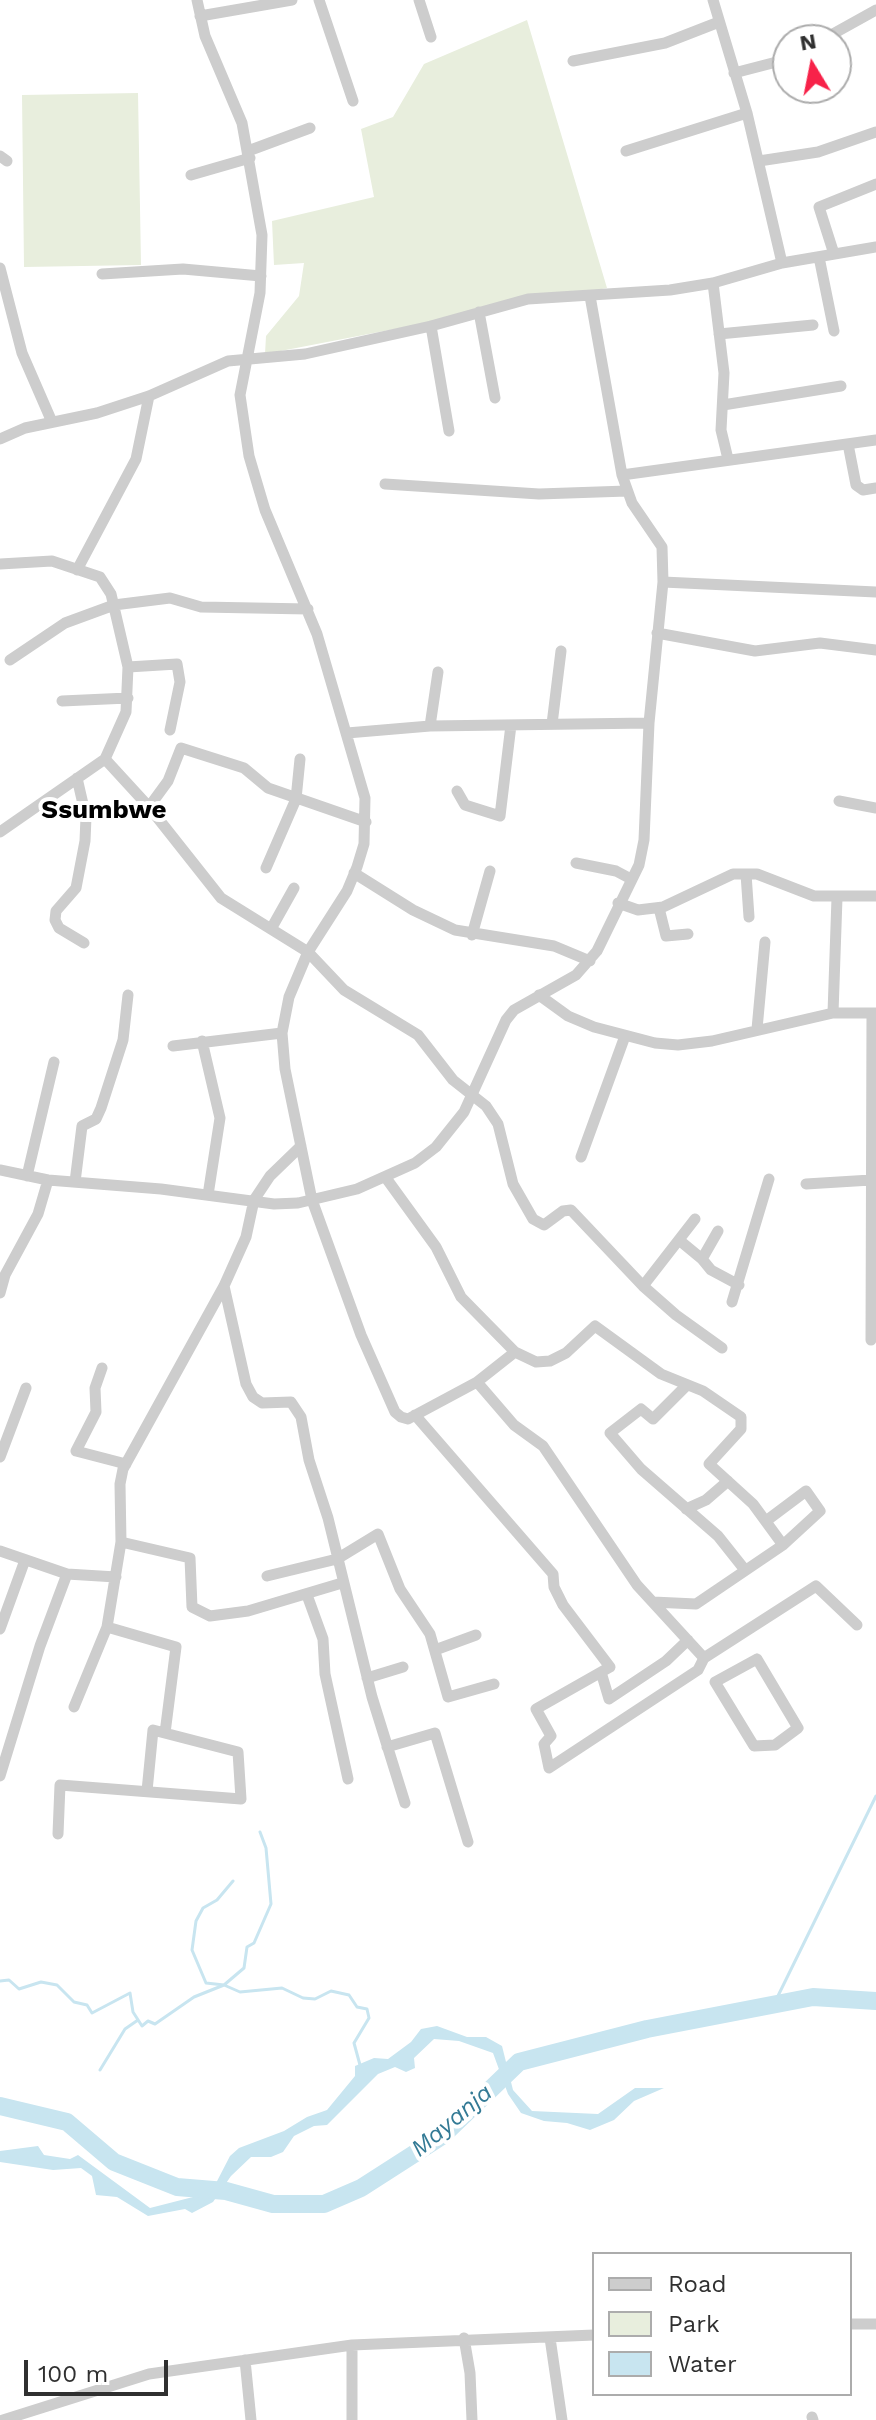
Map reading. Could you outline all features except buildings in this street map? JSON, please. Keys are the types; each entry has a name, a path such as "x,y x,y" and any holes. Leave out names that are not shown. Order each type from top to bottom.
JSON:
{"street":[{"path":"197,0 214,61 237,111 249,154 262,235 255,325 245,358 240,395 254,477 308,609 365,798 364,844 354,873 308,952 289,997 282,1033 312,1200 343,1277 361,1335 395,1412 408,1419 477,1382 515,1352"},
{"path":"200,16 292,0"},
{"path":"319,0 353,101"},
{"path":"419,0 431,37"},
{"path":"713,0 747,113 782,263"},
{"path":"851,24 876,10"},
{"path":"573,61 665,43 719,22"},
{"path":"734,73 772,63"},
{"path":"626,151 747,113"},
{"path":"191,175 310,128"},
{"path":"759,161 818,152 876,132"},
{"path":"834,254 819,207 876,184"},
{"path":"0,439 149,396 212,367 245,358 286,358 431,326 528,299 713,283 782,263 876,247"},
{"path":"819,257 834,331"},
{"path":"0,268 22,353 52,422"},
{"path":"102,274 183,269 261,276"},
{"path":"713,283 723,405 721,430 728,459"},
{"path":"0,1170 48,1180 274,1204 312,1200 386,1178 436,1147 464,1112 506,1020 514,1010 576,975 590,961 639,865 648,808 649,723 663,582 662,547 632,503 622,475 590,296"},
{"path":"479,312 495,398"},
{"path":"719,334 813,325"},
{"path":"431,326 449,431"},
{"path":"723,405 841,386"},
{"path":"77,570 136,459 149,396"},
{"path":"622,475 876,440"},
{"path":"848,444 856,485 863,490 876,488"},
{"path":"385,484 539,494 627,491"},
{"path":"0,564 52,561 107,583 128,667 128,698 118,736 105,759 2,827"},
{"path":"663,582 876,592"},
{"path":"10,660 65,623 114,605 170,598 201,607 308,609"},
{"path":"657,633 755,651 820,643 876,650"},
{"path":"552,724 561,651"},
{"path":"128,667 177,664 180,682 170,730"},
{"path":"430,726 438,672"},
{"path":"62,701 128,698"},
{"path":"347,733 430,726 649,723"},
{"path":"457,791 465,805 500,816 511,725"},
{"path":"149,807 168,781 181,748 244,768 268,788 366,822"},
{"path":"105,759 149,807 221,898 308,952 344,990 418,1035 453,1080 473,1093 498,1124 513,1184 533,1219 544,1225 563,1211 571,1210 643,1286 676,1315 722,1348"},
{"path":"266,868 296,799 300,759"},
{"path":"77,778 86,817 85,841 76,888 56,911 55,920 59,928 84,943"},
{"path":"839,801 876,808"},
{"path":"576,863 616,871 631,879"},
{"path":"472,935 490,871"},
{"path":"354,873 413,910 472,935 554,946 590,961"},
{"path":"618,903 638,910 659,908 733,874 757,874 814,896 876,896"},
{"path":"746,874 749,917"},
{"path":"271,929 294,888"},
{"path":"833,1013 837,898"},
{"path":"659,908 666,936 688,934"},
{"path":"757,1029 765,942"},
{"path":"75,1182 82,1126 96,1119 101,1108 123,1040 128,995"},
{"path":"539,995 568,1016 625,1036 678,1045 833,1013 874,1013 871,1340"},
{"path":"173,1046 282,1033"},
{"path":"581,1157 625,1036"},
{"path":"202,1041 220,1118 208,1195"},
{"path":"27,1176 54,1062"},
{"path":"74,1707 107,1627 121,1542 120,1484 126,1464 224,1286 246,1237 254,1200 270,1176 301,1146"},
{"path":"386,1178 436,1247 461,1297 515,1352 536,1362 550,1361 566,1353 595,1326 661,1374 703,1391 741,1417 741,1429 709,1464 766,1521 783,1545"},
{"path":"732,1302 769,1179"},
{"path":"0,1293 5,1275 38,1214 48,1180"},
{"path":"806,1184 871,1180"},
{"path":"643,1286 695,1219"},
{"path":"702,1259 718,1231"},
{"path":"679,1240 711,1270 739,1285"},
{"path":"224,1286 246,1384 253,1397 262,1403 291,1402 301,1417 309,1460 367,1678 405,1803"},
{"path":"102,1368 95,1388 96,1412 76,1451 126,1464"},
{"path":"477,1382 514,1425 543,1446 612,1551 704,1658"},
{"path":"686,1386 653,1419 641,1409 610,1433 641,1469 718,1536 745,1570"},
{"path":"0,1457 26,1388"},
{"path":"415,1415 553,1574 554,1587 563,1605 610,1667 536,1709 551,1736 544,1744 549,1768 698,1670 704,1658 816,1586 857,1625"},
{"path":"686,1509 706,1500 728,1481"},
{"path":"653,1602 696,1604 783,1545 820,1511 806,1491 766,1521"},
{"path":"267,1576 337,1559 378,1534 400,1589 430,1634 448,1697 494,1684"},
{"path":"121,1542 190,1558 192,1607 210,1616 222,1617 342,1583"},
{"path":"0,1551 67,1574 116,1577"},
{"path":"0,1629 25,1560"},
{"path":"0,1776 40,1646 67,1574"},
{"path":"307,1595 323,1639 325,1674 348,1779"},
{"path":"107,1627 176,1647 165,1733"},
{"path":"435,1650 476,1635"},
{"path":"601,1672 609,1699 666,1661 688,1640"},
{"path":"757,1659 798,1728 775,1745 754,1746 745,1731 715,1682 757,1659"},
{"path":"367,1678 403,1667"},
{"path":"58,1834 60,1785 241,1799 238,1752 153,1730 147,1791"},
{"path":"387,1747 435,1733 468,1842"},
{"path":"852,2324 876,2324"},
{"path":"3,2420 149,2374 245,2360 352,2345 592,2335"},
{"path":"464,2338 470,2373 472,2420"},
{"path":"550,2338 562,2420"},
{"path":"352,2345 352,2420"},
{"path":"245,2360 251,2420"}],"green space":[{"path":"527,20 607,288 265,354 266,336 299,296 304,263 274,265 272,221 374,197 361,129 393,117 424,64"},
{"path":"138,93 141,265 24,267 22,95"}],"water":[{"path":"437,2026 467,2037 486,2037 502,2046 513,2090 532,2111 598,2114 635,2088 664,2088 634,2101 614,2120 590,2130 567,2123 544,2121 521,2113 508,2094 493,2053 459,2041 434,2039 414,2058 415,2068 406,2072 395,2067 378,2074 327,2125 314,2126 294,2136 283,2152 271,2157 251,2157 231,2176 213,2202 192,2213 185,2209 148,2216 117,2197 96,2195 92,2176 81,2168 53,2170 0,2162 0,2151 38,2146 44,2155 70,2159 78,2155 150,2208 193,2197 214,2187 230,2156 239,2148 327,2110 355,2076 355,2066 374,2058 388,2059 411,2042 421,2029"}],"waterway":[{"path":"774,2004 876,1796"},
{"path":"233,1881 217,1900 203,1908 196,1921 192,1950 206,1983 224,1985 244,1968 247,1947 254,1943 271,1904 266,1848 260,1832"},
{"path":"0,1981 9,1980 19,1989 41,1982 57,1985 74,2002 87,2005 92,2013 130,1993 133,2012 142,2026 148,2021 155,2024 194,1997 224,1985 240,1992 282,1988 303,1998 315,1999 331,1991 349,1995 357,2007 367,2009 369,2018 354,2043 360,2065"},
{"name":"Mayanja","path":"0,2106 67,2122 114,2162 177,2187 226,2191 273,2204 324,2204 361,2188 442,2136 519,2062 647,2029 813,1997 876,2001"},
{"path":"100,2070 125,2029 138,2020"}],"district":[{"name":"Ssumbwe","path":"104,810"}]}
